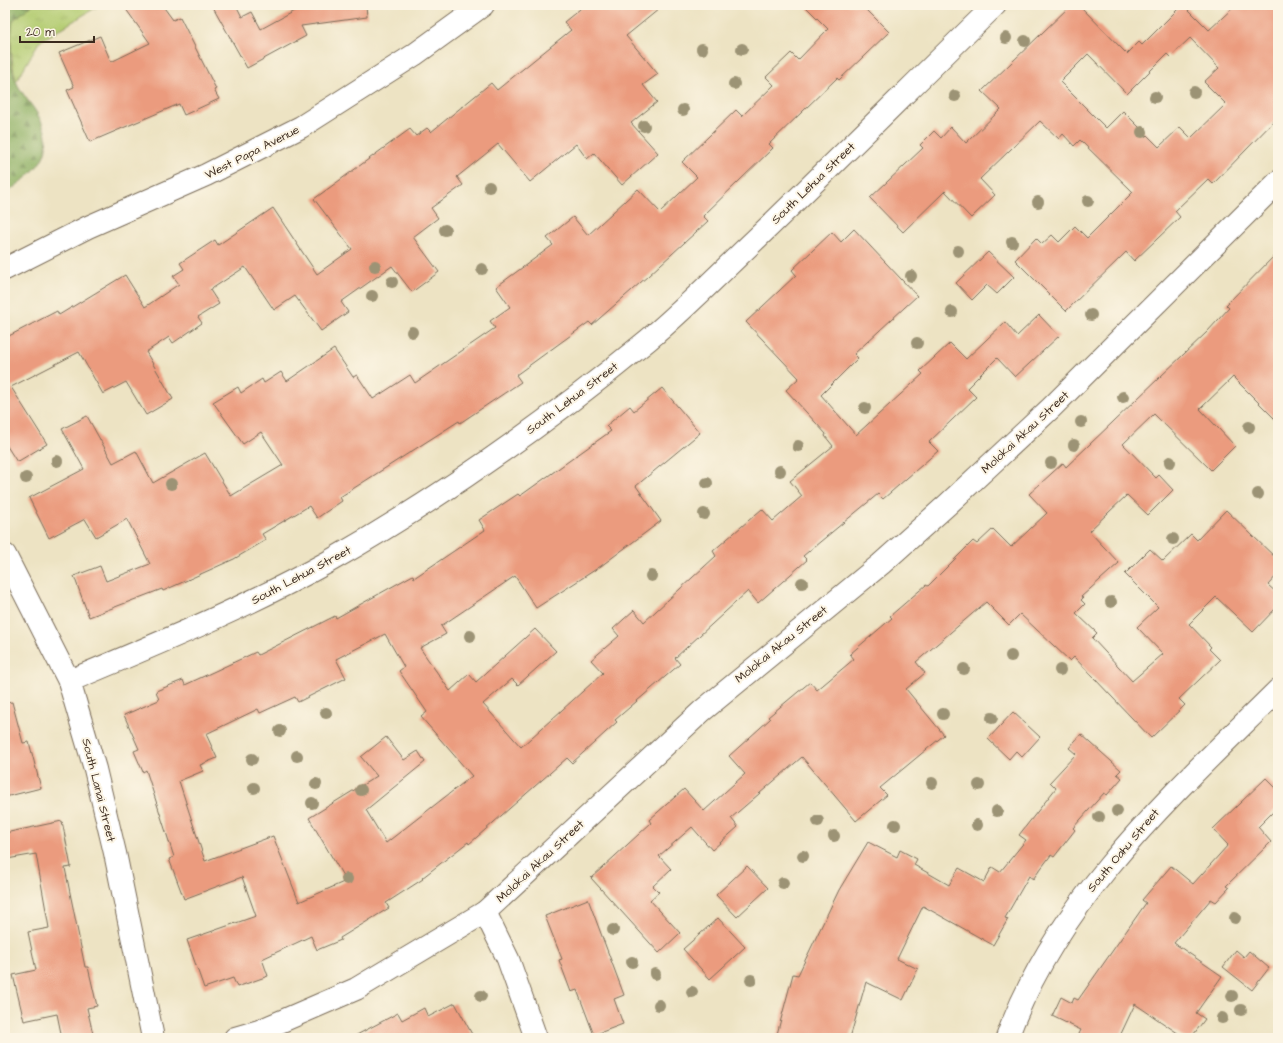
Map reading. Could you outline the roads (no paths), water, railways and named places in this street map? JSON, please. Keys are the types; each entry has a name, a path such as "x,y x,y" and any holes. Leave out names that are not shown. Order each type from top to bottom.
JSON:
{"street":[{"name":"West Papa Avenue","path":"5,269 88,227 206,175 301,127 414,55 483,5"},
{"name":"South Lehua Street","path":"69,681 164,642 326,563 417,508 474,470 558,410 650,338 779,217 995,5"},
{"name":"Molokai Akau Street","path":"235,1038 259,1031 356,989 485,912 702,711 881,564 947,505 1051,408 1278,182"},
{"name":"South Lanai Street","path":"5,555 69,681 95,769 115,853 153,1038"},
{"name":"South Oahu Street","path":"1007,1038 1043,958 1084,896 1163,803 1278,690"},
{"path":"485,912 508,959 536,1038"}]}
